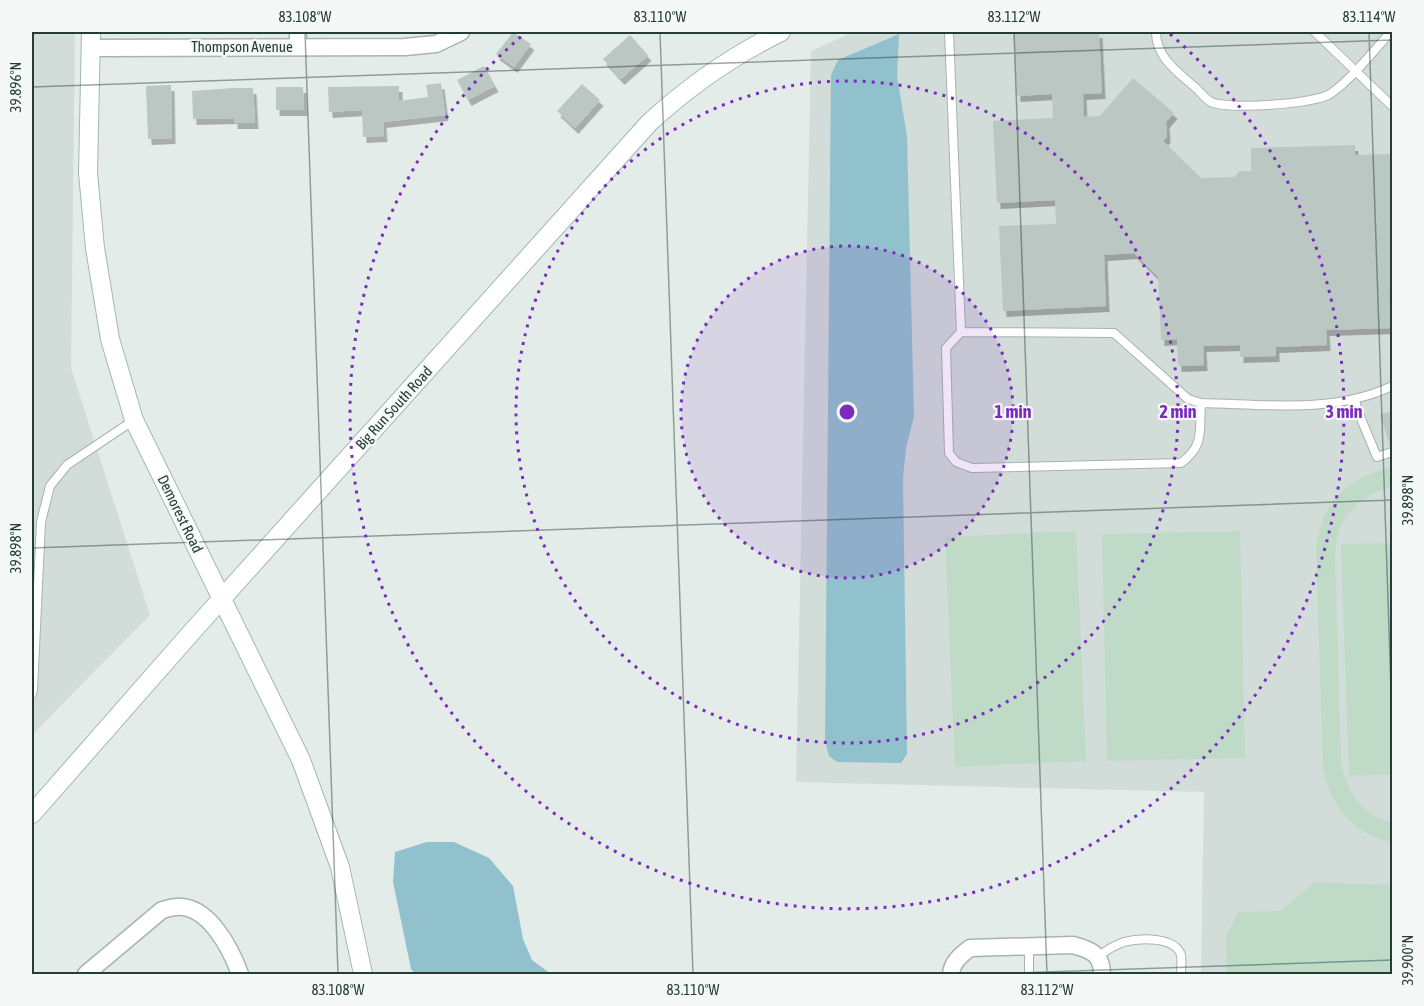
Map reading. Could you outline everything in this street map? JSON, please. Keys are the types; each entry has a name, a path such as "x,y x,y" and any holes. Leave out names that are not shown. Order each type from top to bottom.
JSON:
{"street":[{"name":"Thompson Avenue","path":"91,40 298,39 405,47 436,44 461,32"},
{"name":"Big Run South Road","path":"32,814 222,598 649,123 708,74 735,56 781,32"},
{"name":"Demorest Road","path":"91,40 88,173 94,239 110,339 134,420 301,760 340,867 363,975"},
{"path":"86,975 162,910 177,906 193,909 209,921 235,959 240,975"},
{"path":"951,972 959,957 970,948 1073,945 1088,949 1099,956 1102,975"}],"lane":[{"path":"949,32 961,332 946,348 949,453 956,462 972,468 1181,463 1194,453 1199,442 1201,403"},
{"path":"1156,32 1156,40 1167,62 1211,102 1244,106 1309,101 1329,94 1356,70 1392,32"},
{"path":"1315,32 1392,106"},
{"path":"961,332 1114,333 1188,399 1201,403 1295,405 1335,403 1376,394 1392,386"},
{"path":"1355,399 1377,458 1392,452"},
{"path":"32,694 41,522 51,486 67,465 134,420"},
{"path":"1099,956 1111,946 1126,941 1163,941 1175,947 1181,956 1181,975"},
{"path":"1029,946 1029,975"}],"shaded area":[{"path":"32,32 75,32 71,368 150,615 32,735"},
{"path":"853,32 1392,32 1392,974 1201,974 1204,792 796,782 811,51"}],"green space":[{"path":"1392,468 1392,487 1369,496 1351,511 1340,530 1335,555 1343,774 1351,793 1364,809 1381,820 1392,823 1392,842 1366,833 1346,817 1332,795 1323,769 1316,549 1323,519 1337,496 1358,480"},
{"path":"1076,531 1086,761 955,767 945,537"},
{"path":"1240,531 1245,758 1107,761 1102,534"},
{"path":"1392,543 1392,774 1349,776 1341,544"},
{"path":"1315,882 1392,885 1392,974 1227,974 1226,937 1238,912 1281,911"}],"water":[{"path":"899,34 897,76 907,136 914,417 906,448 903,478 907,754 901,763 837,762 829,756 825,741 831,75 838,60"},
{"path":"427,842 454,842 489,858 513,886 523,939 532,960 551,974 415,974 411,969 393,882 395,852"}],"building":[{"path":"513,32 531,44 514,67 496,54"},
{"path":"1014,32 1099,32 1102,93 1083,94 1084,117 1100,116 1133,78 1174,113 1166,122 1167,137 1163,141 1201,178 1234,177 1240,171 1251,171 1251,148 1355,145 1355,155 1390,154 1392,165 1392,291 1389,291 1391,328 1326,330 1327,345 1276,347 1276,356 1240,357 1240,345 1203,346 1204,365 1178,366 1177,339 1161,340 1158,277 1134,253 1104,255 1106,306 1003,311 999,226 1056,224 1055,200 997,203 993,121 1053,118 1052,94 1017,96"},
{"path":"630,35 648,55 621,79 603,59"},
{"path":"484,66 495,86 468,100 457,80"},
{"path":"441,83 445,115 383,122 384,136 363,137 362,110 329,112 328,87 399,86 399,101 428,97 426,85"},
{"path":"582,84 600,100 575,128 557,111"},
{"path":"171,85 172,138 148,139 146,86"},
{"path":"276,87 303,87 304,110 276,110"},
{"path":"253,88 255,123 234,123 234,118 193,119 192,91"},
{"path":"1392,411 1392,446 1390,446 1380,415"}]}
